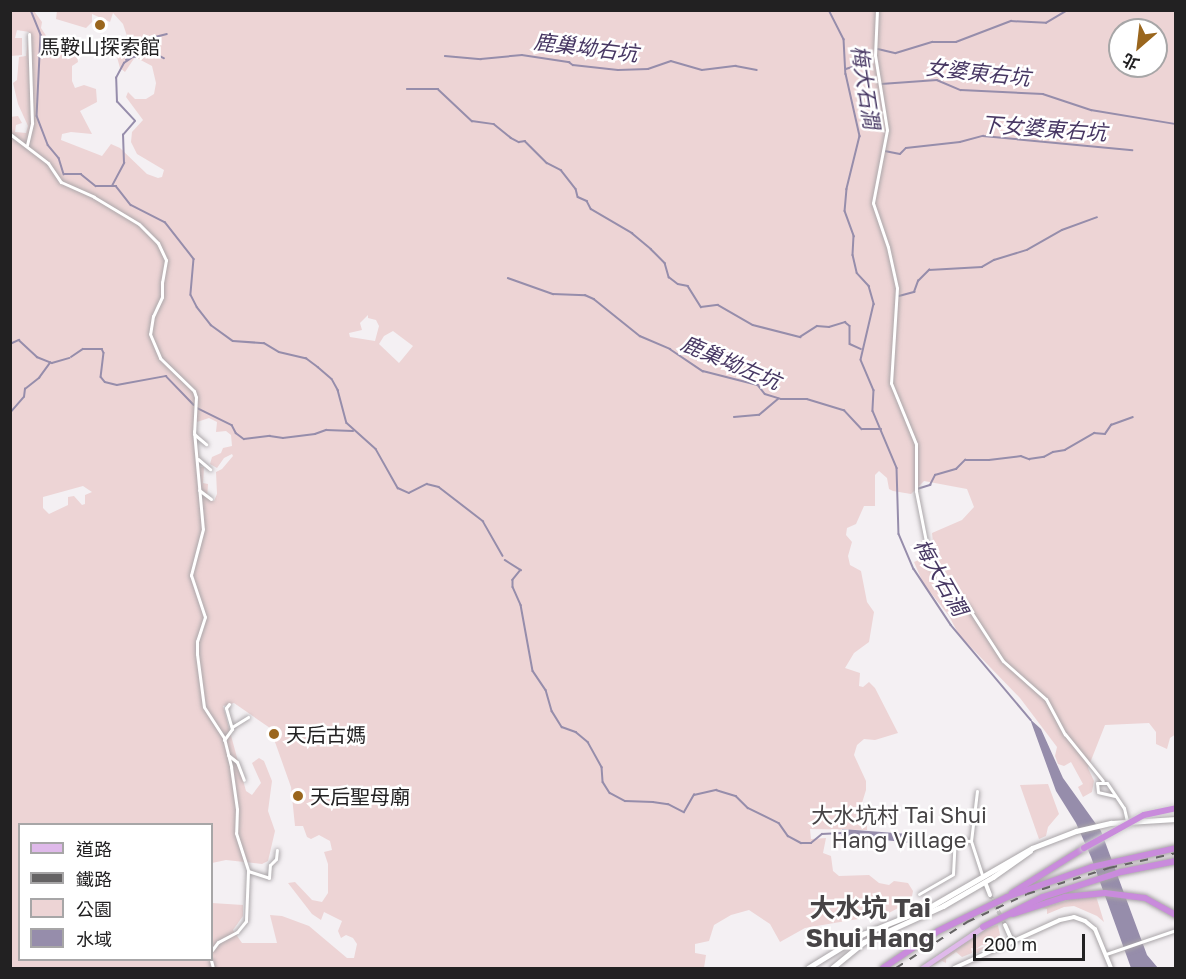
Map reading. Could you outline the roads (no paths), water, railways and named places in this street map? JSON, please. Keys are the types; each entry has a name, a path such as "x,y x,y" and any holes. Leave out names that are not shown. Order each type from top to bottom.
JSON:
{"highway":[{"path":"1007,897 1064,859 1138,818 1158,810 1176,808"},
{"path":"883,969 938,931 1007,897 1088,868 1176,848"},
{"path":"983,927 1038,898 1121,872 1176,861"},
{"path":"983,927 1037,905 1079,895 1105,893 1136,896 1156,903 1176,915"}],"main road":[{"path":"832,969 858,946 891,925 940,902 1016,855 1053,840 1111,823 1176,819"},
{"path":"808,969 863,934 934,911 985,882 1040,845"},
{"path":"982,875 985,882"},
{"path":"922,969 983,927"},
{"path":"814,969 825,957"}],"street":[{"path":"877,10 875,55 887,134 873,203 888,247 898,293 891,383 916,444 916,491 930,562 941,580 968,607 1004,661 1048,702 1065,734 1091,769 1108,784 1124,808 1127,821"},
{"path":"26,146 32,123 29,34"},
{"path":"10,134 48,163 61,182 134,220 160,246 167,264 162,282 162,300 150,326 151,338 160,358 194,391 197,401 194,434 198,459 202,529 192,575 205,617 198,639 197,654 204,706 224,740 228,755 237,809 236,833 248,871 246,921 237,932 218,942 213,949"},
{"path":"194,434 206,444"},
{"path":"198,459 210,469"},
{"path":"199,490 211,499"},
{"path":"229,704 226,708 232,727"},
{"path":"224,740 232,727 248,717"},
{"path":"228,755 237,762 244,780"},
{"path":"1091,769 1097,791 1115,796"},
{"path":"1096,785 1103,781"},
{"path":"1102,794 1108,790 1108,784"},
{"path":"977,791 971,841 982,875"},
{"path":"919,894 953,874 951,868 955,840 971,841"},
{"path":"248,871 269,878 270,866 276,859 277,850"},
{"path":"985,882 990,895"},
{"path":"954,969 1060,920 1074,917 1085,921 1095,929 1111,969"},
{"path":"1005,925 1012,941"},
{"path":"1106,954 1176,930"}],"water":[{"path":"1030,719 1041,729 1063,778 1101,831 1147,955 1158,968 1131,968 1091,857 1076,823 1056,791"},
{"path":"842,829 908,834 942,843 939,850 904,842 841,836"}],"waterway":[{"path":"31,10 41,35 37,116 48,145 59,158 64,174 81,174 96,186 116,186 131,205 165,222 194,259 191,295 211,325 233,341 264,343 279,352 306,358 318,367 332,379 338,390 347,423 376,449 398,488 409,493 427,484 439,487 483,521 503,556"},
{"name":"梅大石澗","path":"829,10 844,39 846,74 860,136 847,189 845,211 854,236 853,255 857,273 869,286 874,304 861,360 874,390 873,411 897,468 899,534 914,569 951,625 1031,720"},
{"path":"878,49 896,53 932,42 956,42 1011,21 1046,23 1068,10"},
{"path":"126,60 155,37 167,34"},
{"path":"846,69 855,66 861,55 871,52"},
{"path":"112,186 124,163 123,135 135,121 117,102 116,78 124,63 133,57 156,54 164,58"},
{"name":"鹿巢坳右坑","path":"445,56 481,59 522,55 569,62 573,65 618,70 648,69 671,61 702,70 736,66 757,70"},
{"name":"女婆東右坑","path":"881,84 937,80 961,90 1043,94 1091,110 1176,124"},
{"path":"407,89 438,89 472,121 494,124 511,138 519,142 525,141 547,163 561,170 576,189 578,197 587,201 591,209 632,233 651,249 665,263 669,277 678,284 688,286 701,307 718,305 753,325 800,337 817,326 829,327 845,322 850,326 850,344 861,349"},
{"name":"下女婆東右坑","path":"885,151 900,154 906,148 960,142 983,136 1132,150"},
{"path":"899,296 914,292 918,281 929,270 982,267 994,260 1027,250 1062,230 1097,217"},
{"name":"鹿巢坳左坑","path":"508,278 553,294 585,295 594,299 640,336 670,349 703,371 758,385 765,394 781,399 807,399 844,410 862,429 881,429"},
{"path":"10,344 19,340 37,357 52,363 69,358"},
{"path":"71,357 83,349 102,349 104,353 101,377 105,382 117,385 166,376 194,405"},
{"path":"10,413 24,397 25,389 39,378 50,363"},
{"path":"734,417 759,415 778,399"},
{"path":"197,408 232,425 236,433 244,439 270,436 283,438 315,434 326,430 353,431"},
{"path":"917,489 930,485 935,475 956,469 965,460 1021,456 1029,459 1044,457 1053,452 1065,450 1094,433 1105,434 1111,425 1133,417"},
{"path":"505,560 521,570 513,580 513,587 521,605 533,671 546,690 552,711 562,727 576,732 588,742 602,767 603,782 610,793 625,801 668,804 684,812 694,795 716,790 736,796 748,808 779,823 788,836 801,843 811,843 822,834 842,833"}],"tunnel":[{"path":"990,895 1005,925"}],"railway":[{"path":"896,968 967,922 1027,894 1109,868 1176,853"}],"place":[{"name":"馬鞍山探索館","path":"100,25"},
{"name":"天后古媽","path":"274,734"},
{"name":"天后聖母廟","path":"298,796"}],"district":[{"name":"大水坑村 Tai Shui Hang Village","path":"899,826"},
{"name":"大水坑 Tai Shui Hang","path":"870,923"}]}
